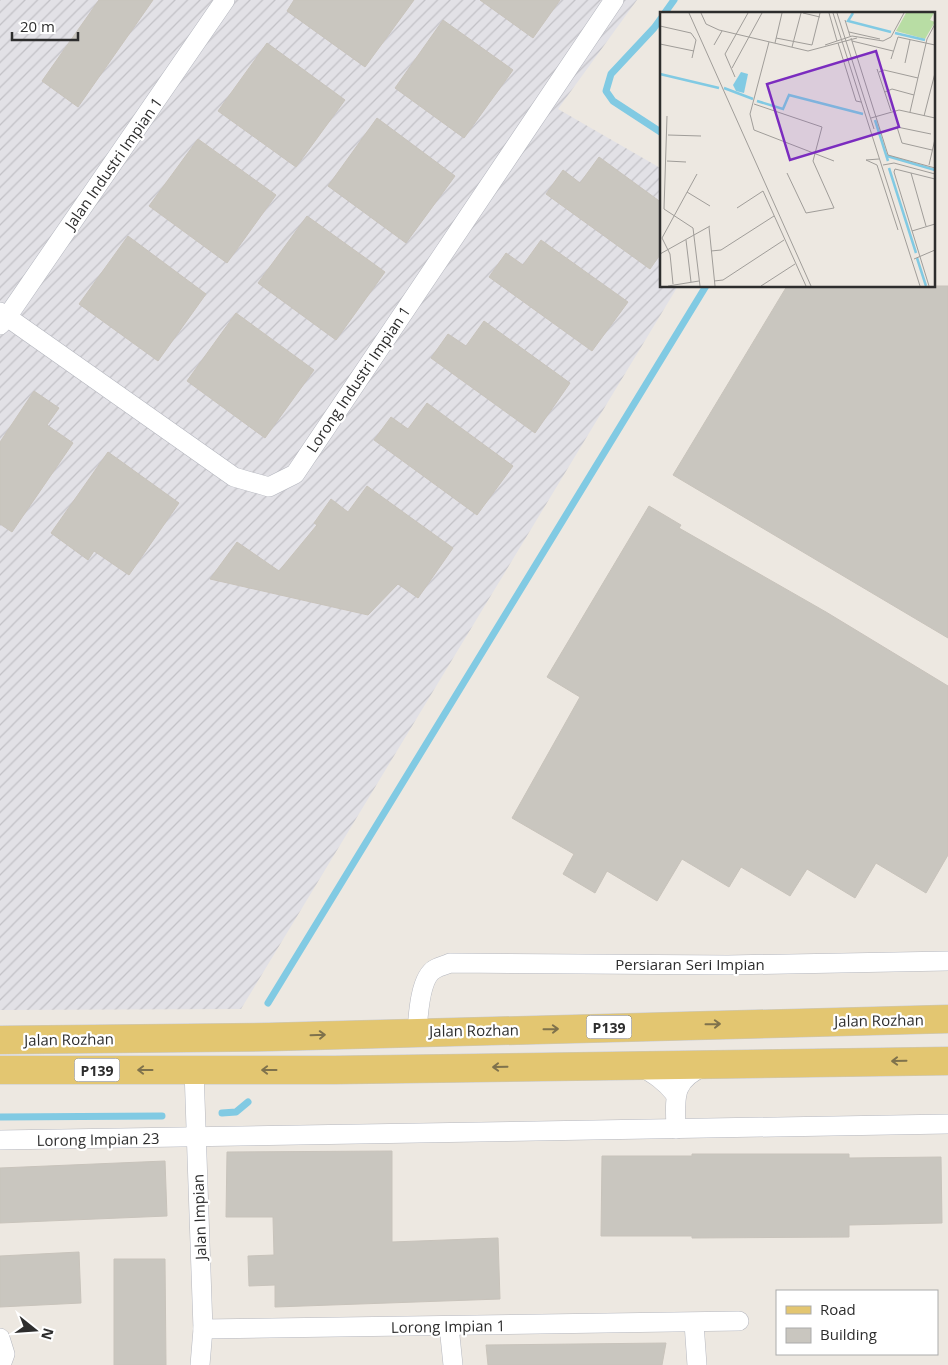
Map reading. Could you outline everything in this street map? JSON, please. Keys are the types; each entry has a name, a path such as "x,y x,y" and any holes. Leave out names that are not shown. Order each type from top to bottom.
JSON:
{"main road":[{"name":"Jalan Rozhan","path":"0,1040 417,1032 948,1018"},
{"path":"193,1037 194,1070"},
{"name":"Jalan Rozhan","path":"0,1070 335,1070 636,1064 948,1061"}],"street":[{"name":"Jalan Industri Impian 1","path":"2,318 225,0"},
{"name":"Lorong Industri Impian 1","path":"2,318 234,476 270,487 295,474 614,0"},
{"name":"Persiaran Seri Impian","path":"417,1032 419,1001 426,983 434,969 450,963 728,964 948,961"},
{"path":"636,1064 656,1074 668,1084 675,1094 676,1129"},
{"path":"675,1094 691,1072 711,1064"},
{"name":"Jalan Impian","path":"194,1070 203,1329 200,1365"},
{"path":"196,1137 948,1124"},
{"name":"Lorong Impian 23","path":"0,1140 196,1137"},
{"name":"Lorong Impian 1","path":"203,1329 739,1321"},
{"path":"694,1323 697,1365"},
{"path":"450,1326 453,1365"},
{"path":"0,1338 5,1354 2,1365"}],"shaded area":[{"path":"0,0 637,0 558,109 660,168 660,288 677,288 241,1009 0,1010"}],"building":[{"path":"99,0 153,0 78,107 42,81"},
{"path":"294,0 414,0 365,67 287,11"},
{"path":"480,0 560,0 533,38"},
{"path":"443,20 513,70 464,138 395,88"},
{"path":"267,43 345,100 296,167 218,111"},
{"path":"377,118 455,176 406,243 328,186"},
{"path":"198,139 276,195 227,263 149,206"},
{"path":"599,157 660,202 660,255 650,269 546,194 563,170 580,183"},
{"path":"307,216 385,272 336,340 258,283"},
{"path":"128,236 206,294 158,361 79,304"},
{"path":"541,240 628,302 592,351 489,277 506,253 523,265"},
{"path":"936,286 948,286 948,638 673,475 786,288 936,288"},
{"path":"236,313 314,370 265,438 187,381"},
{"path":"484,321 570,383 535,433 431,358 448,334 466,346"},
{"path":"34,391 59,408 47,425 73,443 12,532 0,524 0,442"},
{"path":"427,403 513,466 477,515 374,440 391,417 408,429"},
{"path":"108,452 179,503 129,575 94,551 88,560 51,533"},
{"path":"367,486 453,548 418,598 398,584 368,615 210,579 237,542 279,571 317,525 314,523 331,499 348,512"},
{"path":"649,506 681,525 679,528 826,612 948,686 948,855 926,893 876,863 855,898 807,869 790,896 741,867 729,887 682,859 657,901 607,871 595,893 563,874 574,854 512,818 580,697 547,677"},
{"path":"392,1151 392,1242 498,1238 500,1299 275,1307 275,1285 249,1286 248,1256 274,1255 273,1217 226,1217 227,1152"},
{"path":"692,1154 849,1154 849,1158 941,1157 942,1223 849,1225 849,1237 692,1238 692,1236 601,1236 602,1156 692,1156"},
{"path":"165,1161 167,1216 0,1223 0,1168"},
{"path":"79,1252 81,1303 0,1307 0,1256"},
{"path":"114,1259 165,1259 166,1365 114,1365"},
{"path":"666,1343 662,1365 488,1365 486,1345"}],"waterway":[{"path":"665,12 674,0"},
{"path":"660,20 611,74 606,91 613,101 660,132"},
{"path":"268,1003 705,288"},
{"path":"222,1113 236,1112 248,1102"},
{"path":"0,1117 162,1116"}]}
